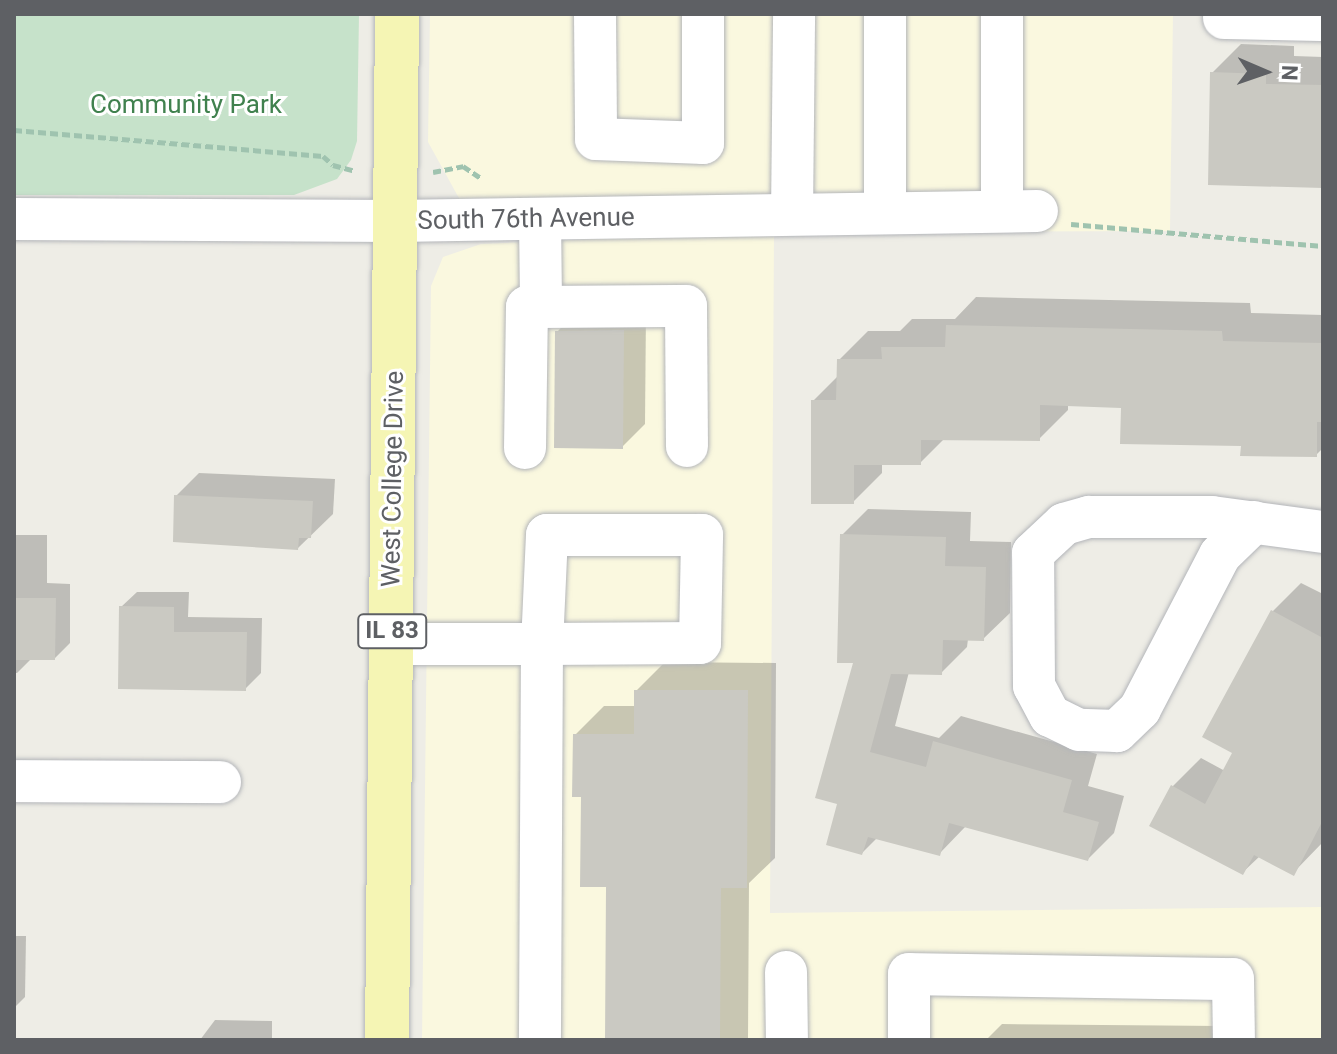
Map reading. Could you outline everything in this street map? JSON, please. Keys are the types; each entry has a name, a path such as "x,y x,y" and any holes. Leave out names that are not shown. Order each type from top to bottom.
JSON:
{"main road":[{"name":"West College Drive","path":"387,1040 397,14"}],"street":[{"path":"595,14 596,139 703,143 703,14"},
{"path":"792,214 794,14"},
{"path":"885,14 885,212"},
{"name":"South 76th Avenue","path":"14,219 396,221 1020,211 1002,14"},
{"path":"1224,18 1323,20"},
{"path":"540,219 541,307"},
{"path":"525,448 527,307 686,306 687,446"},
{"path":"1254,522 1220,555 1140,709 1117,731 1079,730 1050,716 1034,686 1033,553 1064,524 1089,517 1212,517 1254,522 1323,532"},
{"path":"391,644 542,644 700,643 702,535 547,535 542,644 540,1040"},
{"path":"14,781 220,782"},
{"path":"786,972 787,1040"},
{"path":"909,1040 909,974 1233,979 1234,1040"}],"path":[{"path":"14,130 323,156 333,165"}],"shaded area":[{"path":"430,14 1173,14 1170,231 774,232 770,913 1323,907 1323,1040 422,1040 431,286 443,257 481,244 773,231 460,200 428,142"}],"green space":[{"name":"Community Park","path":"14,14 359,14 357,141 351,160 337,179 294,195 14,195"}],"building":[{"path":"1210,72 1266,74 1266,84 1323,85 1323,188 1208,185"},
{"path":"946,325 1222,331 1223,341 1323,343 1323,422 1317,422 1317,457 1240,456 1241,446 1120,444 1121,408 1040,405 1040,441 921,440 921,465 854,465 854,504 811,504 811,400 836,400 837,359 882,359 881,347 945,347"},
{"path":"624,330 623,449 554,448 555,331"},
{"path":"174,495 313,501 311,538 299,538 298,550 173,542"},
{"path":"840,534 946,537 945,566 986,567 984,641 943,640 942,675 891,674 870,752 926,767 933,741 1072,780 1063,812 1099,822 1088,861 949,823 940,856 868,837 862,855 826,845 837,804 815,798 853,663 837,663"},
{"path":"14,598 56,598 55,660 14,660"},
{"path":"119,606 174,607 174,632 247,632 246,691 118,689"},
{"path":"1271,610 1323,638 1323,820 1294,876 1254,855 1243,875 1149,826 1171,785 1205,804 1232,753 1202,737"},
{"path":"634,690 748,690 747,888 721,888 720,1040 605,1040 606,887 580,887 581,797 572,797 573,734 634,734"}]}
